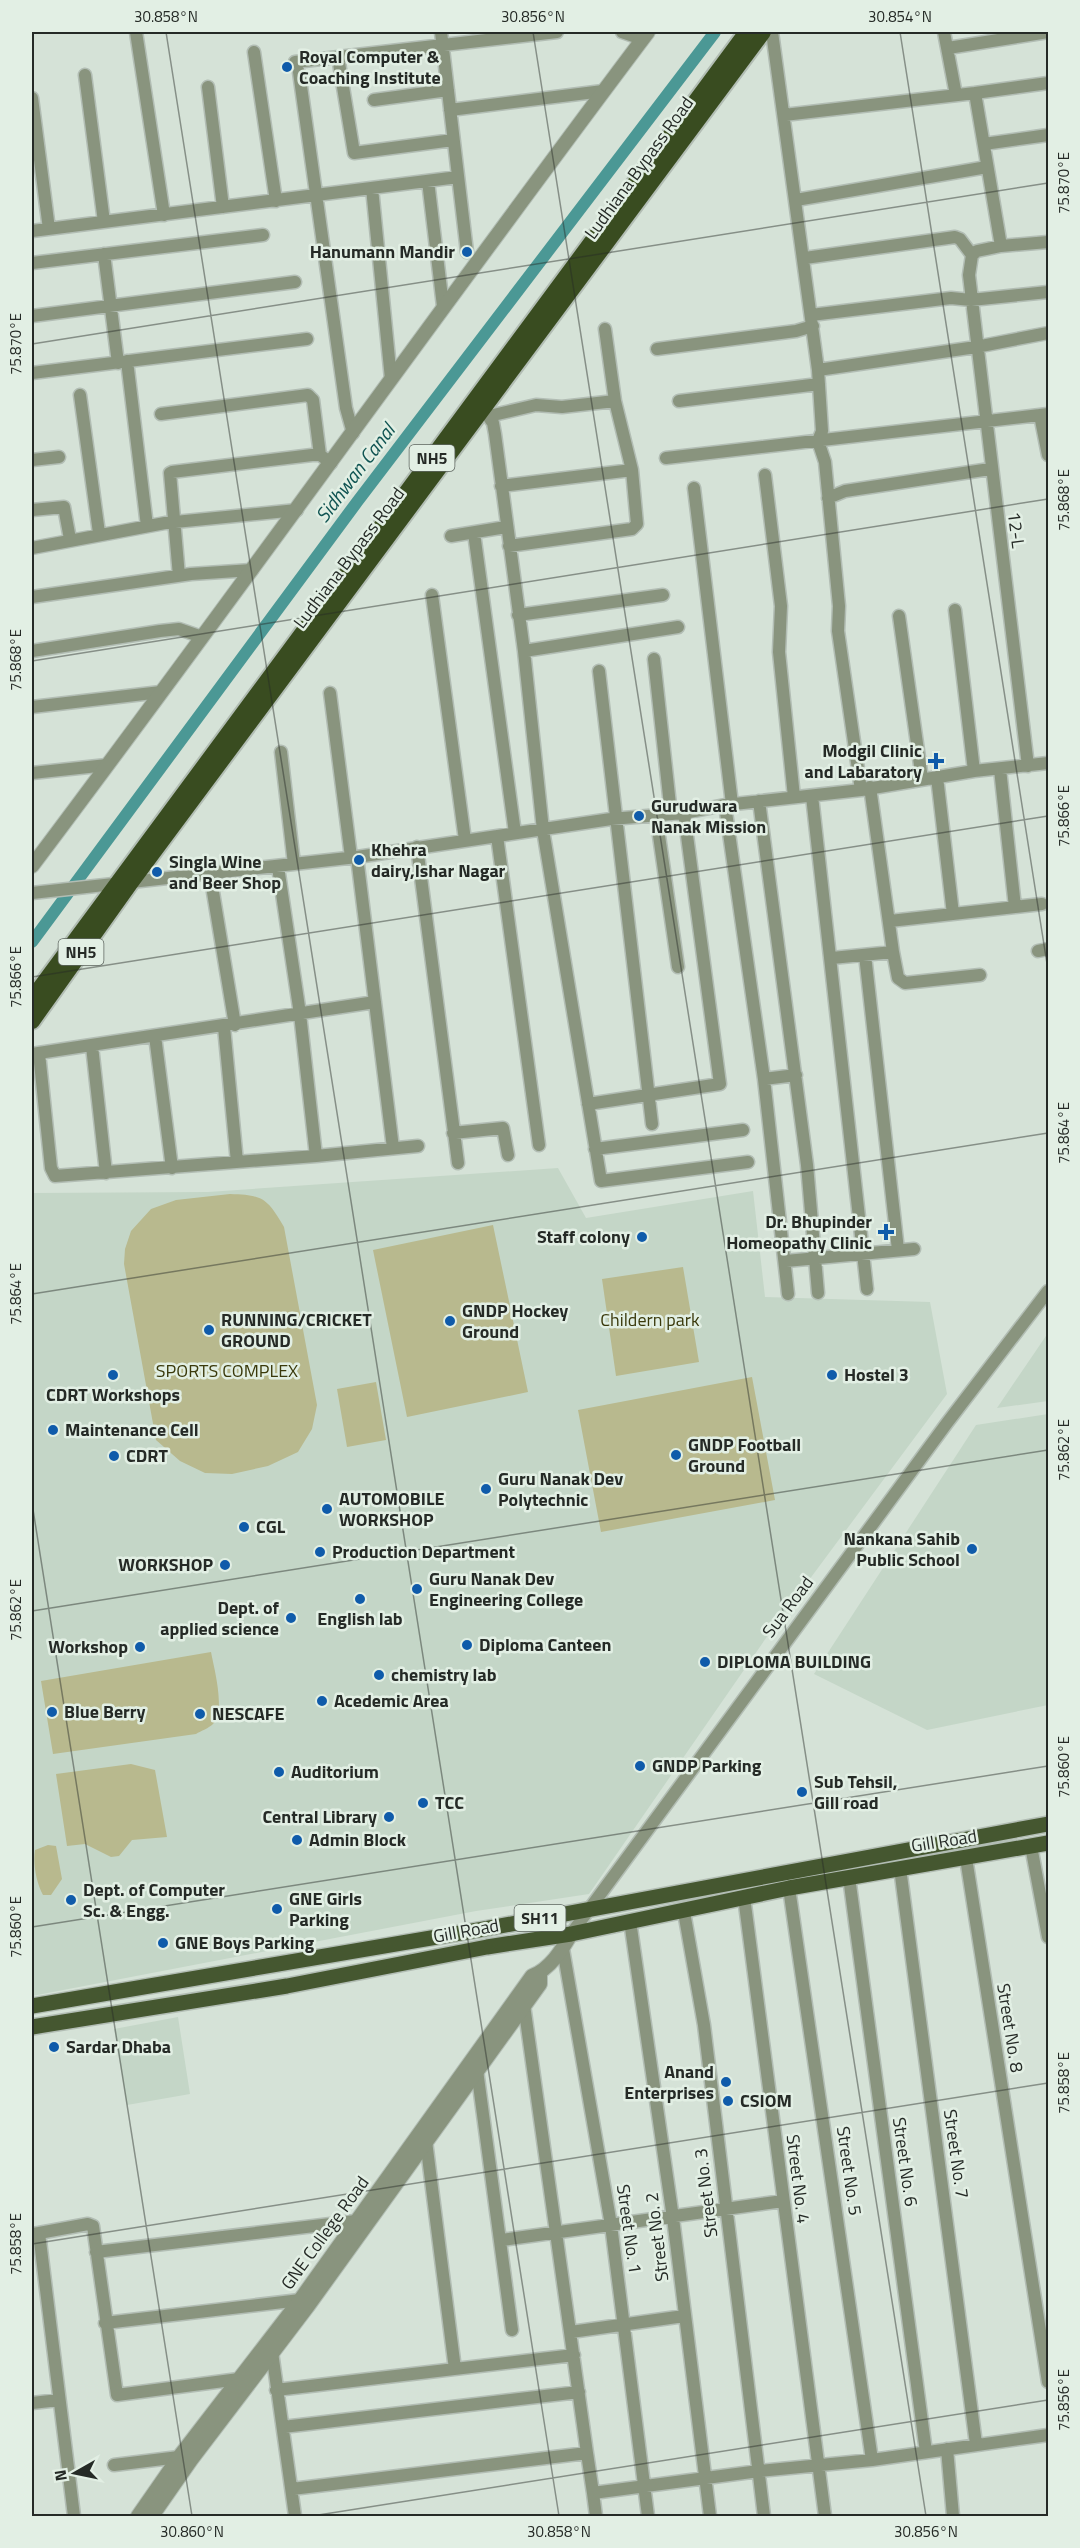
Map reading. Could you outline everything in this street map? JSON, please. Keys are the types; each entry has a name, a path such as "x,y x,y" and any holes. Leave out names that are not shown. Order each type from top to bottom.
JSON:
{"highway":[{"name":"Ludhiana Bypass Road","path":"32,999 747,32"},
{"name":"Ludhiana Bypass Road","path":"32,1021 117,884 487,413 763,32"}],"main road":[{"name":"Gill Road","path":"32,2006 588,1910 1048,1824"},
{"name":"Gill Road","path":"32,2028 287,1986 684,1912 789,1888 1048,1843"}],"street":[{"path":"136,32 164,214"},
{"path":"353,433 346,408 318,195 297,67 441,38 557,32"},
{"path":"32,866 297,510 326,459 353,433 443,306 645,35 622,32"},
{"path":"772,32 818,370 822,431 818,441 825,462 839,606 838,631 890,921 898,978 905,984 980,975"},
{"path":"944,32 956,95"},
{"path":"948,48 1048,32"},
{"path":"441,38 467,252"},
{"path":"254,52 276,201"},
{"path":"338,57 354,153 453,140"},
{"path":"85,75 104,222"},
{"path":"784,115 1048,83"},
{"path":"208,87 223,207"},
{"path":"375,100 448,90"},
{"path":"450,110 603,91"},
{"path":"975,93 1001,246"},
{"path":"32,98 49,229"},
{"path":"984,144 1048,135"},
{"path":"796,200 987,167"},
{"path":"32,231 458,177"},
{"path":"428,181 443,306"},
{"path":"372,188 391,379"},
{"path":"32,263 263,235"},
{"path":"804,258 955,237 960,239 972,255 977,251 1001,246 1048,242"},
{"path":"104,254 123,362 147,526"},
{"name":"12-L","path":"972,255 969,275 976,347 1028,766"},
{"path":"32,316 295,282"},
{"path":"657,348 796,331 812,321 951,298 971,300 1048,292"},
{"path":"509,546 635,527 638,521 632,470 615,402 605,329"},
{"path":"818,370 976,347 1048,333"},
{"path":"32,373 307,339"},
{"path":"679,401 819,384"},
{"path":"161,414 308,395 313,400 326,459"},
{"path":"80,396 99,533"},
{"path":"615,402 562,407 536,405 487,413 495,434 524,651 543,830 601,1181 748,1162"},
{"path":"666,458 986,423 1045,414 1048,455"},
{"path":"32,460 59,457"},
{"path":"179,576 170,473 326,459"},
{"path":"828,498 845,491 990,469"},
{"path":"501,486 632,470"},
{"path":"765,475 781,606 779,652 794,797"},
{"path":"694,488 729,804 764,1078 788,1294"},
{"path":"32,510 64,507 70,539"},
{"path":"32,548 99,533 174,522 297,510"},
{"path":"452,536 506,526"},
{"path":"474,533 515,833"},
{"path":"32,597 179,576 252,570"},
{"path":"432,594 465,840"},
{"path":"518,615 663,595"},
{"path":"955,610 974,771"},
{"path":"899,616 922,779"},
{"path":"524,651 678,627"},
{"path":"32,651 179,629 202,637"},
{"path":"588,1104 720,1084 654,659"},
{"path":"599,671 652,1124"},
{"path":"32,707 161,692"},
{"path":"330,693 375,1002 393,1148"},
{"path":"280,752 294,864"},
{"path":"32,893 278,867 615,819 812,796 974,771 1048,763"},
{"path":"32,772 107,765"},
{"path":"1000,769 1015,907"},
{"path":"937,777 953,914"},
{"path":"812,796 832,958 867,1289"},
{"path":"759,801 796,1075 818,1293"},
{"path":"656,815 678,967"},
{"path":"497,836 539,1145"},
{"path":"417,847 458,1163"},
{"path":"278,867 300,1014 316,1156"},
{"path":"210,874 229,1026 237,1162"},
{"path":"890,921 1042,904"},
{"path":"832,958 893,952"},
{"path":"865,955 898,1250"},
{"path":"375,1002 35,1054 52,1172 60,1176 106,1173 418,1146"},
{"path":"155,1036 172,1168"},
{"path":"92,1046 106,1173"},
{"path":"764,1078 796,1075"},
{"path":"453,1133 503,1128 508,1155"},
{"path":"596,1149 743,1130"},
{"path":"786,1261 914,1249"},
{"name":"Sua Road","path":"563,1949 588,1910 941,1431 1048,1291"},
{"path":"1031,1846 1048,1937"},
{"name":"Street No. 8","path":"966,1858 1048,2382"},
{"name":"Street No. 7","path":"900,1868 976,2444"},
{"name":"Street No. 6","path":"849,1877 926,2452"},
{"name":"Street No. 5","path":"789,1888 872,2460"},
{"name":"Street No. 4","path":"744,1897 825,2517"},
{"name":"Street No. 3","path":"684,1912 704,2025 764,2517"},
{"name":"Street No. 2","path":"630,1921 673,2218 710,2517"},
{"name":"GNE College Road","path":"138,2517 179,2457 300,2300 532,1976 540,1973 563,1949"},
{"name":"Street No. 1","path":"563,1949 611,2225 648,2517"},
{"name":"GNE College Road","path":"152,2517 308,2306 540,1984 540,1973"},
{"path":"524,2006 596,2517"},
{"path":"477,2070 502,2240 512,2330"},
{"path":"426,2141 455,2369"},
{"path":"502,2240 783,2201"},
{"path":"96,2252 356,2221"},
{"path":"74,2517 35,2234 92,2224 117,2395 239,2379"},
{"path":"105,2323 300,2300"},
{"path":"571,2332 684,2316"},
{"path":"272,2352 295,2517"},
{"path":"276,2390 574,2355"},
{"path":"283,2427 579,2392"},
{"path":"32,2403 58,2400"},
{"path":"593,2493 759,2471 872,2460 1048,2435"},
{"path":"947,2449 953,2517"},
{"path":"292,2489 587,2453"},
{"path":"114,2465 179,2457"}],"shaded area":[{"name":"Guru Nanak Dev Engineering College","path":"558,1168 586,1218 753,1191 765,1297 930,1302 947,1394 766,1638 589,1894 476,1911 32,1996 32,1193 208,1192"},
{"path":"1048,1333 1048,1401 997,1408"},
{"name":"Nankana Sahib Public School","path":"1048,1414 1048,1705 927,1730 814,1674 976,1425"},
{"path":"178,2017 190,2094 127,2105 114,2029"}],"green space":[{"name":"SPORTS COMPLEX","path":"230,1194 257,1197 263,1200 284,1227 317,1405 312,1429 298,1452 268,1466 232,1474 205,1473 180,1461 156,1440 124,1264 125,1249 131,1231 151,1209 176,1200"},
{"name":"GNDP Hockey Ground","path":"493,1225 528,1392 407,1417 373,1250"},
{"name":"Childern park","path":"683,1267 699,1362 616,1376 602,1279"},
{"name":"GNDP Football Ground","path":"752,1377 775,1500 601,1532 578,1410"},
{"path":"376,1382 386,1440 347,1447 337,1389"},
{"path":"211,1652 219,1710 217,1718 209,1727 196,1734 53,1754 41,1681"},
{"path":"131,1764 155,1770 167,1837 132,1840 119,1856 111,1857 85,1844 67,1846 56,1774"},
{"path":"48,1845 56,1846 62,1879 51,1895 43,1895 36,1873 35,1850"}],"waterway":[{"name":"Sidhwan Canal","path":"32,942 357,502 715,32"}],"place":[{"name":"Royal Computer & Coaching Institute","path":"287,67"},
{"name":"Hanumann Mandir","path":"467,252"},
{"name":"Modgil Clinic and Labaratory","path":"936,761"},
{"name":"Gurudwara Nanak Mission","path":"639,816"},
{"name":"Khehra dairy,Ishar Nagar","path":"359,860"},
{"name":"Singla Wine and Beer Shop","path":"157,872"},
{"name":"Dr. Bhupinder Homeopathy Clinic","path":"886,1232"},
{"name":"Staff colony","path":"642,1237"},
{"name":"GNDP Hockey Ground","path":"450,1321"},
{"name":"RUNNING/CRICKET GROUND","path":"209,1330"},
{"name":"CDRT Workshops","path":"113,1375"},
{"name":"Hostel 3","path":"832,1375"},
{"name":"Maintenance Cell","path":"53,1430"},
{"name":"GNDP Football Ground","path":"676,1455"},
{"name":"CDRT","path":"114,1456"},
{"name":"Guru Nanak Dev Polytechnic","path":"486,1489"},
{"name":"AUTOMOBILE WORKSHOP","path":"327,1509"},
{"name":"CGL","path":"244,1527"},
{"name":"Nankana Sahib Public School","path":"972,1549"},
{"name":"Production Department","path":"320,1552"},
{"name":"WORKSHOP","path":"225,1565"},
{"name":"Guru Nanak Dev Engineering College","path":"417,1589"},
{"name":"English lab","path":"360,1599"},
{"name":"Dept. of applied science","path":"291,1618"},
{"name":"Diploma Canteen","path":"467,1645"},
{"name":"Workshop","path":"140,1647"},
{"name":"DIPLOMA BUILDING","path":"705,1662"},
{"name":"chemistry lab","path":"379,1675"},
{"name":"Acedemic Area","path":"322,1701"},
{"name":"Blue Berry","path":"52,1712"},
{"name":"NESCAFE","path":"200,1714"},
{"name":"GNDP Parking","path":"640,1766"},
{"name":"Auditorium","path":"279,1772"},
{"name":"Sub Tehsil, Gill road","path":"802,1792"},
{"name":"TCC","path":"423,1803"},
{"name":"Central Library","path":"389,1817"},
{"name":"Admin Block","path":"297,1840"},
{"name":"Dept. of Computer Sc. & Engg.","path":"71,1900"},
{"name":"GNE Girls Parking","path":"277,1909"},
{"name":"GNE Boys Parking","path":"163,1943"},
{"name":"Sardar Dhaba","path":"54,2047"},
{"name":"Anand Enterprises","path":"726,2082"},
{"name":"CSIOM","path":"728,2101"}]}
